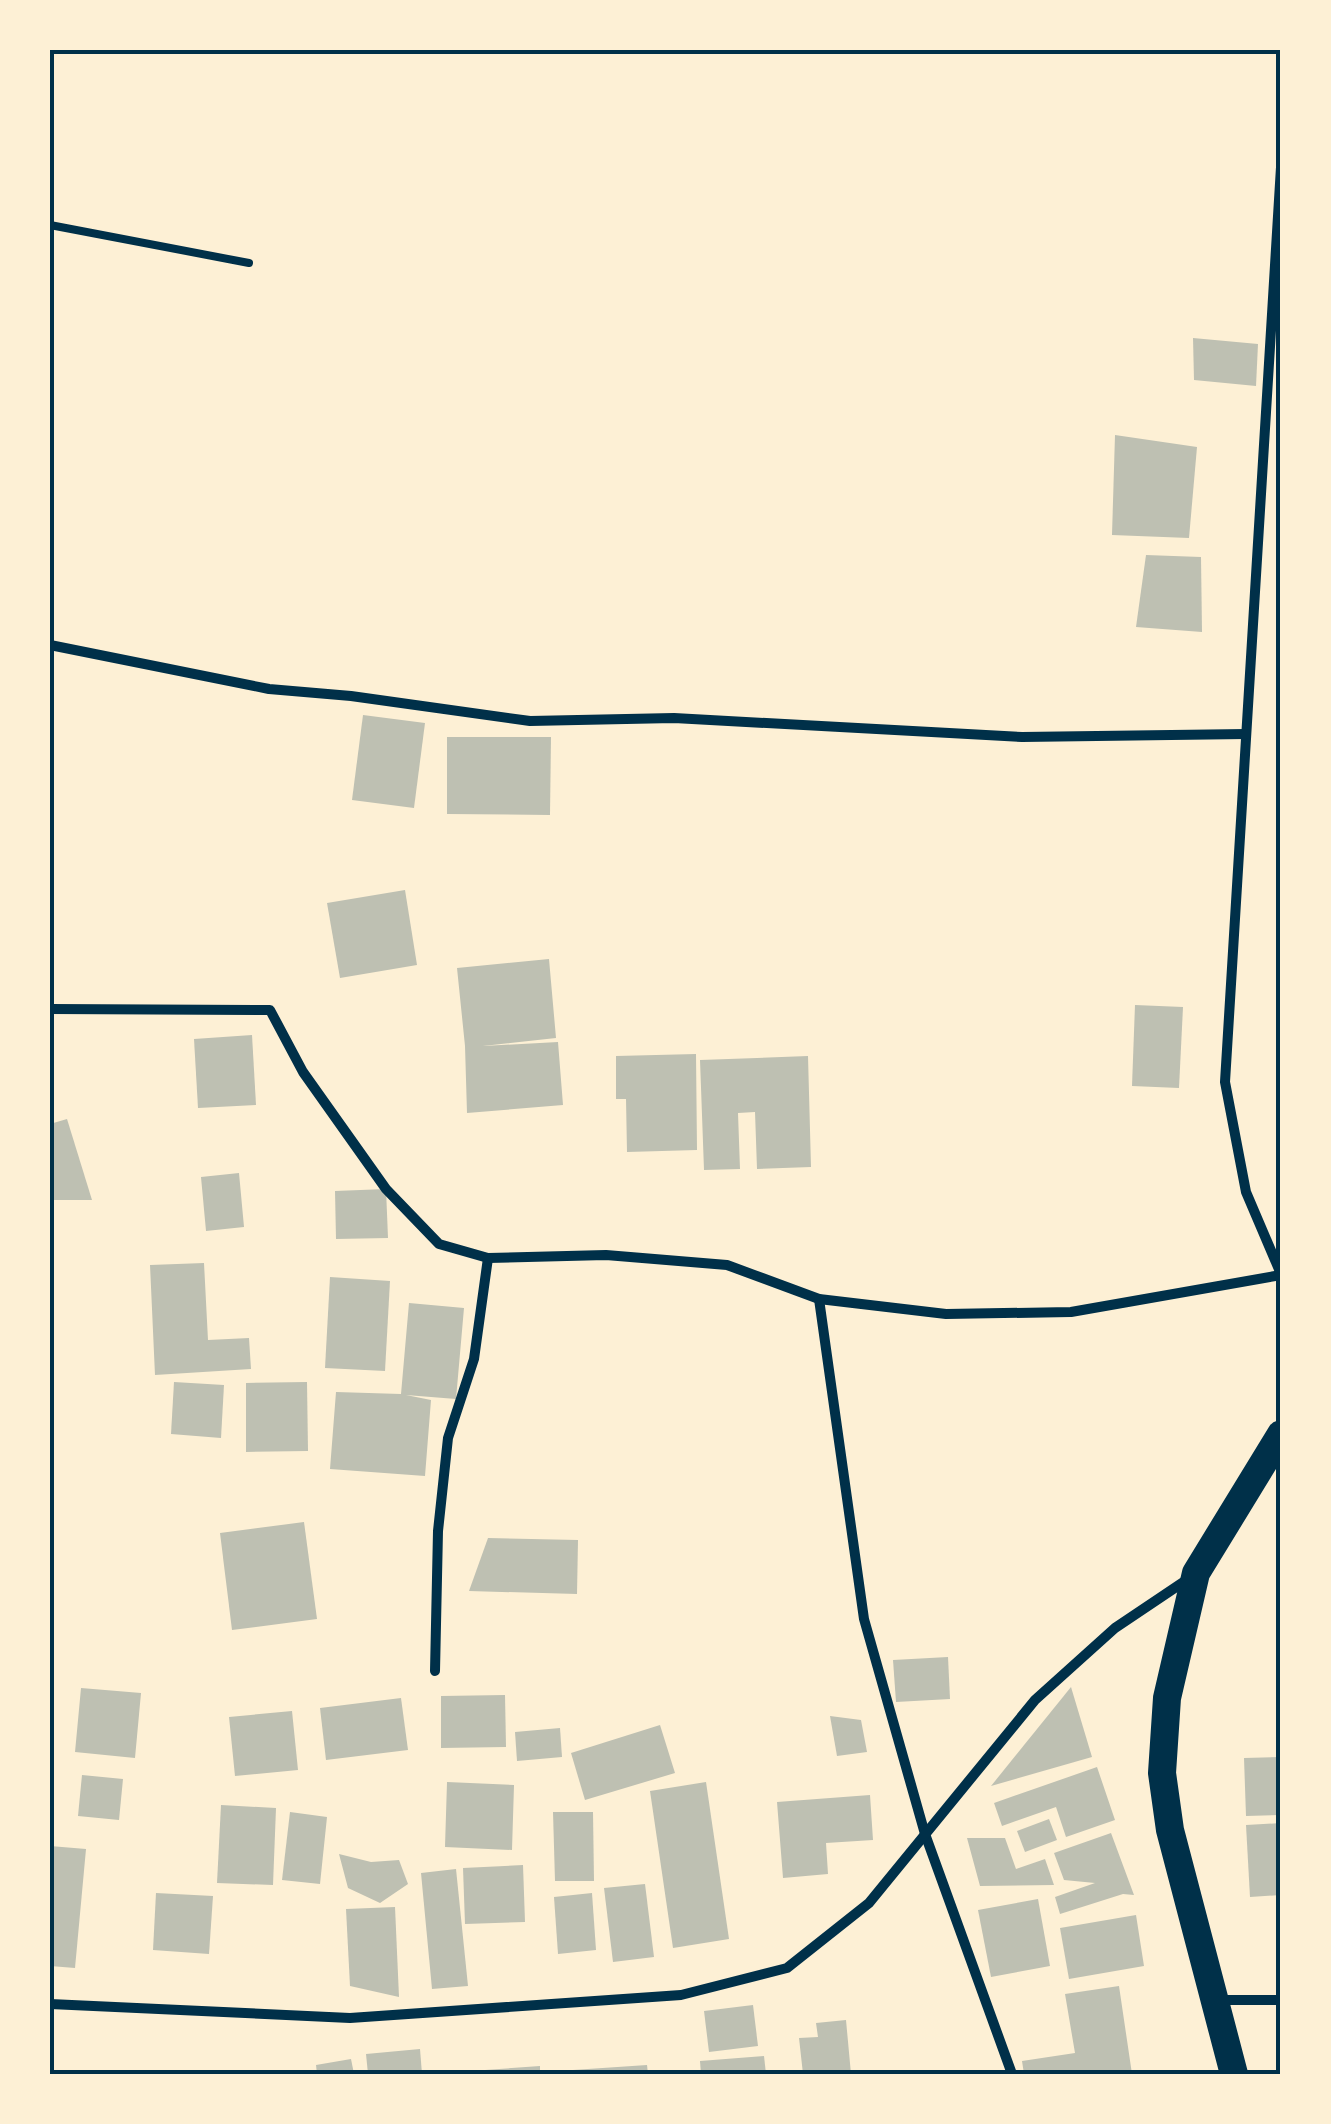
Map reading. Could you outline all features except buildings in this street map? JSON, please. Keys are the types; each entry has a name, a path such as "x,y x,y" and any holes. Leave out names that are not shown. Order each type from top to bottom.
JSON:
{"highway":[{"path":"1234,2074 1170,1830 1162,1774 1167,1698 1196,1574 1281,1434"}],"street":[{"path":"50,1009 270,1010 303,1072 386,1189 439,1244 488,1258 606,1255 727,1265 820,1300 946,1314 1070,1312 1281,1274 1246,1192 1224,1082 1281,168"},
{"path":"50,645 269,689 530,720 674,718 1022,737 1246,734"},
{"path":"435,1671 438,1531 448,1438 474,1359 488,1258"},
{"path":"820,1300 864,1619 925,1834 1012,2074"},
{"path":"50,2004 350,2018 681,1995 787,1968 870,1903 1036,1700 1115,1628 1196,1574"},
{"path":"1212,2000 1281,2000"}],"lane":[{"path":"50,225 248,262"}]}
